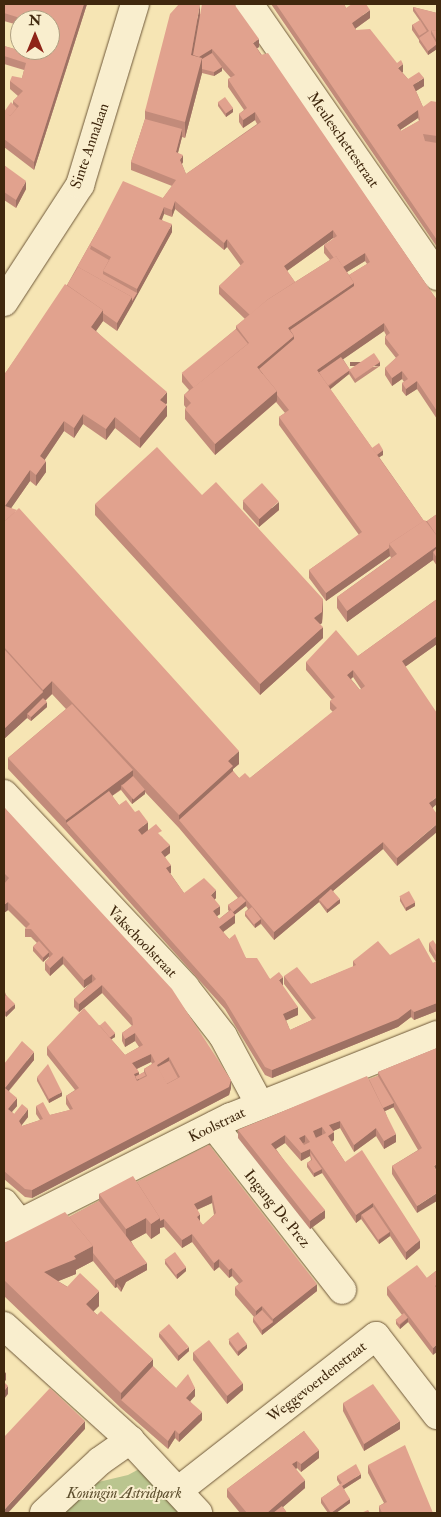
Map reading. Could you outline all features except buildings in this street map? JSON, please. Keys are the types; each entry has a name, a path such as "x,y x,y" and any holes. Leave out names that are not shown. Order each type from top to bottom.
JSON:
{"street":[{"name":"Sinte Annalaan","path":"4,302 80,185 135,4"},
{"name":"Meuleschettestraat","path":"249,4 437,276"},
{"name":"Vakschoolstraat","path":"4,794 185,987 223,1036 260,1105"},
{"name":"Koolstraat","path":"9,1219 260,1105 437,1035"},
{"name":"Ingang De Prez","path":"214,1126 342,1290"},
{"path":"4,1326 130,1440 179,1490 198,1513"},
{"name":"Weggevoerdenstraat","path":"179,1490 376,1336 437,1415"},
{"path":"44,1513 100,1461 130,1440"}],"green space":[{"name":"Koningin Astridpark","path":"143,1467 181,1513 60,1513 90,1484 128,1475"}]}
